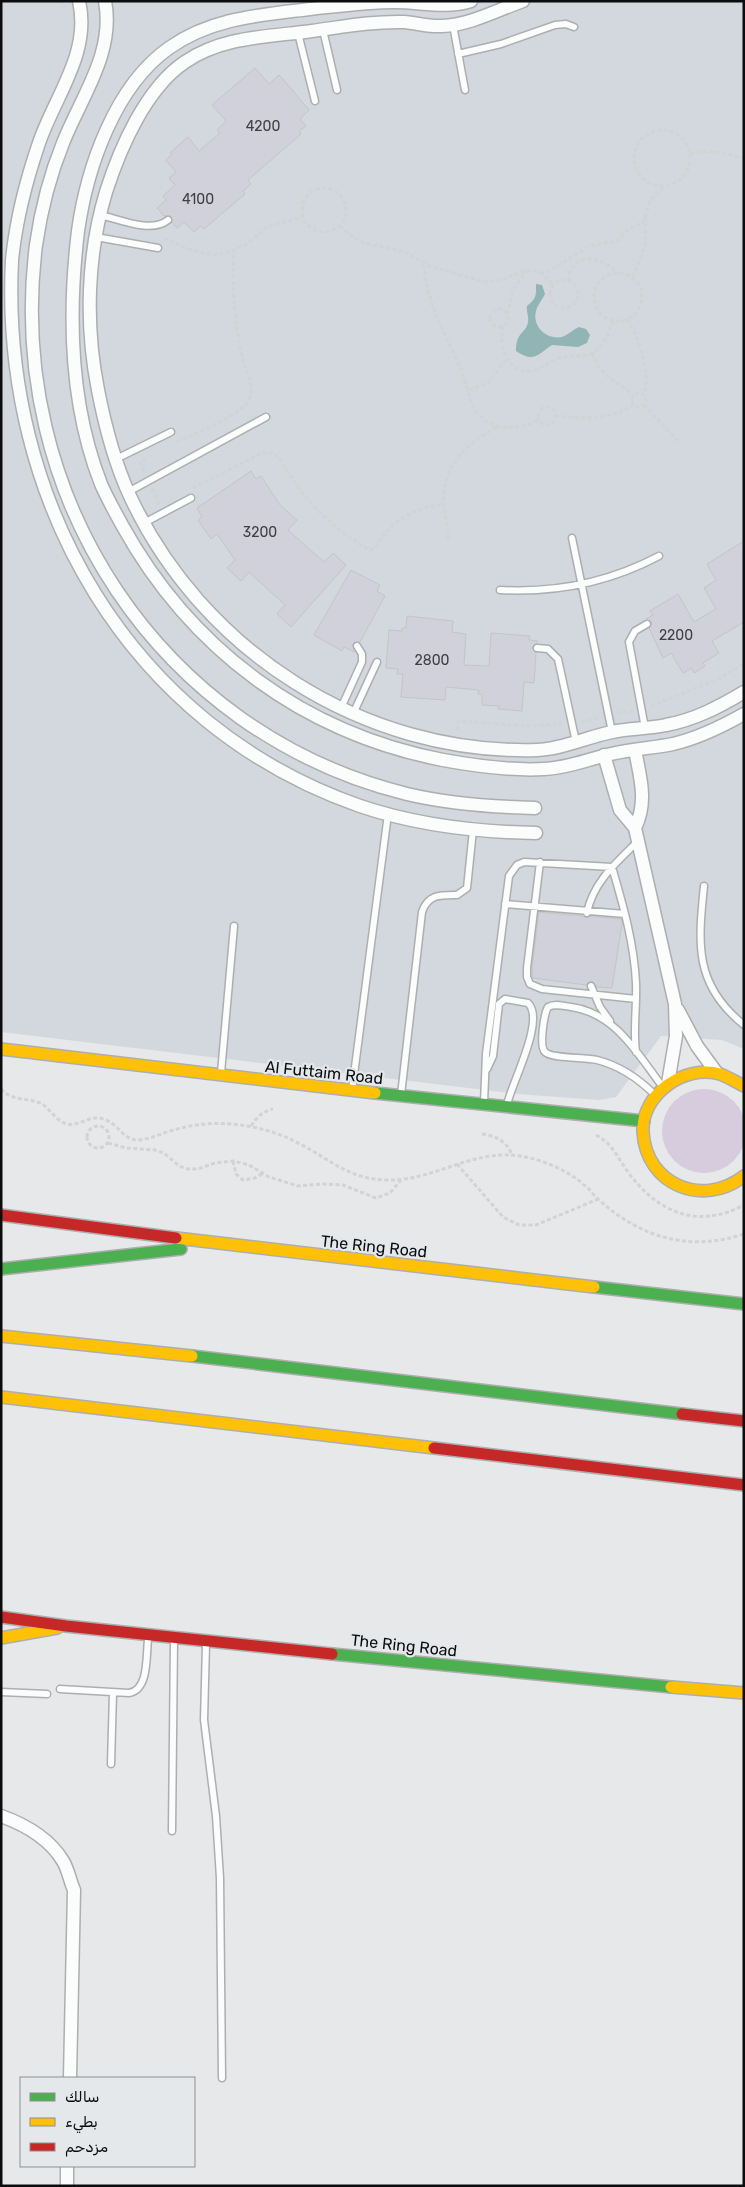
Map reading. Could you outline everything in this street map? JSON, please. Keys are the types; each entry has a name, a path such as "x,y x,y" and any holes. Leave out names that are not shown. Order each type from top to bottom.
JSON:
{"main road":[{"name":"Al Futtaim Road","path":"1,1049 221,1077 507,1109 644,1121"},
{"path":"744,1086 731,1077 716,1072 699,1071 682,1075 662,1088 644,1121 645,1144 654,1165 670,1182 691,1191 714,1192 735,1184 744,1176"},
{"name":"The Ring Road","path":"1,1213 14,1217 228,1245 744,1304"},
{"path":"1,1269 228,1245"},
{"path":"710,1300 744,1295"},
{"path":"1,1336 160,1352 744,1421"},
{"path":"1,1397 744,1485"},
{"name":"The Ring Road","path":"1,1617 66,1626 603,1682 744,1693"},
{"path":"1,1638 66,1626"}],"street":[{"path":"79,1 82,18 78,52 53,106 30,170 8,275 10,358 13,390 26,449 56,531 84,586 123,643 163,684 218,731 272,766 330,795 388,814 430,824 473,830 536,833"},
{"path":"105,1 107,33 101,56 56,160 47,188 36,245 33,274 34,348 42,420 63,489 82,534 114,588 132,613 172,658 201,686 264,733 307,757 376,785 438,800 470,805 535,808"},
{"path":"523,1 467,22 453,25 439,26 404,22 249,38 225,43 210,48 181,64 155,91 142,111 120,154 110,180 96,236 90,290 90,321 94,369 101,405 116,459 128,492 144,523 175,572 219,624 280,675 306,691 353,714 414,735 454,744 543,750 576,743 612,732 664,726 699,716 744,692"},
{"path":"467,22 467,2 437,4 406,2 370,3 238,18 214,24 192,34 157,57 135,80 122,101 101,145 85,193 75,258 72,319 81,409 101,485 137,551 158,583 178,607 237,665 270,689 340,729 393,748 452,762 502,768 542,770 562,768 604,755 674,744 697,738 717,730 744,714"},
{"path":"437,4 439,26"},
{"path":"101,145 120,154"},
{"path":"81,409 101,405"},
{"path":"26,449 48,442"},
{"path":"158,583 175,572"},
{"path":"296,705 306,691"},
{"path":"502,768 504,748"},
{"path":"635,750 643,794 637,834 675,1004 676,1036 662,1088"},
{"path":"604,755 620,810 637,834"},
{"path":"675,1004 688,1032 716,1072"},
{"path":"1,1816 18,1822 44,1838 64,1861 74,1890 70,2077"},
{"path":"67,2167 67,2186"}],"lane":[{"path":"458,54 501,44 555,24 566,24 574,27"},
{"path":"453,25 465,90"},
{"path":"323,30 337,90"},
{"path":"298,33 315,101"},
{"path":"100,215 147,226 159,225 168,220"},
{"path":"96,236 158,248"},
{"path":"128,492 266,417"},
{"path":"116,459 171,432"},
{"path":"144,523 191,498"},
{"path":"572,538 612,732"},
{"path":"500,590 541,590 582,585 629,571 659,556"},
{"path":"645,728 629,642 635,631 647,624"},
{"path":"341,709 362,662 362,654 357,646"},
{"path":"537,648 548,649 558,659 576,743"},
{"path":"353,714 377,662"},
{"path":"352,1091 388,814"},
{"path":"401,1097 422,912 431,898 442,894 457,895 467,888 473,830"},
{"path":"588,912 593,894 637,834"},
{"path":"483,1106 487,1069 486,1054 505,904 509,876 512,870 524,862 612,867"},
{"path":"540,862 527,977 530,984 542,989 636,999"},
{"path":"612,867 632,938 636,999 636,1052"},
{"path":"704,886 699,932 702,961 713,989 721,1002 730,1015 744,1026"},
{"path":"505,904 625,914"},
{"path":"221,1077 234,926"},
{"path":"591,986 612,1024"},
{"path":"487,1069 493,1056 499,1004 504,999 528,1003 533,1013 528,1051 512,1086 507,1109"},
{"path":"550,1005 577,1008 590,1012 612,1024 621,1032 662,1088 633,1076 620,1068 596,1060 549,1055 542,1046 546,1010 550,1005"},
{"path":"60,1689 112,1693 134,1692 141,1687 148,1634"},
{"path":"172,1831 174,1637"},
{"path":"207,1640 204,1720 216,1816 220,1870 222,2078"},
{"path":"1,1692 47,1694"},
{"path":"111,1764 112,1693"}],"path":[{"path":"669,131 683,139 690,154 690,162 684,177 671,186 663,187 647,183 637,171 634,155 640,140 653,132 669,131"},
{"path":"690,154 703,150 744,158"},
{"path":"340,226 364,243 403,251 423,263 485,282 504,279 526,270 553,270 589,246 618,241 630,228 643,223 650,201 663,187"},
{"path":"330,188 345,201 346,214 340,226 334,230 322,232 310,227 303,217 303,203 306,197 316,189 330,188"},
{"path":"633,277 645,245 646,216"},
{"path":"162,238 187,249 205,254 214,254 234,250 247,244 269,226 303,217"},
{"path":"175,443 242,409 250,398 251,388 241,352 234,307 234,250"},
{"path":"568,280 573,267 581,260 588,258 604,261 616,272 633,277 641,289 642,304 633,316 627,320 613,321 601,314 594,302 598,282 616,272"},
{"path":"423,263 432,306 468,390 472,406 477,413 489,423 516,428 539,420"},
{"path":"526,270 513,290 508,319 503,326 501,341 507,359 518,368 529,371 541,368 556,359 592,353 606,341 613,321"},
{"path":"539,271 554,285"},
{"path":"563,280 568,280 576,287 577,298 575,302 566,308 560,307 552,300 551,290 554,285 563,280"},
{"path":"503,326 494,325 490,317 495,309 504,310 508,314"},
{"path":"627,320 635,334 645,363 647,379 644,395 646,402 644,405"},
{"path":"592,353 595,362 606,376 634,395 638,393 644,395"},
{"path":"468,390 488,383 507,359"},
{"path":"634,395 632,398 634,405"},
{"path":"555,416 602,418 618,414 634,405 640,407 644,405"},
{"path":"644,405 679,442"},
{"path":"543,408 552,408 555,416 554,421 546,425 539,420 538,415 543,408"},
{"path":"448,539 444,491 455,462 474,442 500,426"},
{"path":"190,490 262,453 274,453 310,502 326,520 369,550 374,549 385,531 399,519 417,510 444,504"},
{"path":"151,455 141,463 159,504 164,503"},
{"path":"454,744 458,721 526,726 572,724 641,709 714,681 744,664"},
{"path":"1,1090 12,1098 40,1104 61,1122 69,1125 95,1117 106,1120 129,1138 138,1140 188,1126 206,1124 251,1126 293,1141 340,1169 355,1175 379,1180 418,1176 480,1158 512,1154 553,1166 570,1174 617,1214 638,1227 661,1236 685,1242 704,1243 744,1234"},
{"path":"251,1126 257,1117 273,1109"},
{"path":"108,1143 109,1134 104,1127 99,1126 90,1129 87,1138 92,1146 100,1148 108,1143 126,1148 155,1150 164,1153 179,1166 188,1169 198,1169 215,1162 233,1161 249,1165 262,1174 298,1186 343,1185 376,1198 390,1193 401,1179"},
{"path":"587,1132 609,1142 644,1192 666,1208 679,1213 706,1217 720,1215 744,1205"},
{"path":"482,1134 490,1135 504,1142 512,1154"},
{"path":"233,1161 236,1174 243,1180 262,1174"},
{"path":"457,1164 503,1217 519,1225 536,1225 598,1199"}],"shaded area":[{"path":"1,1 744,1 744,1049 722,1040 661,1036 616,1097 599,1100 518,1094 1,1032"},
{"path":"704,1089 727,1096 739,1108 746,1131 739,1154 727,1166 704,1173 681,1166 669,1154 662,1131 669,1108 681,1096"}],"water":[{"path":"536,284 542,285 545,294 535,317 538,327 546,334 556,337 562,337 579,327 586,329 590,335 587,343 578,347 552,345 531,357 516,351 519,336 527,326 527,306 533,301"}],"building":[{"path":"255,68 269,84 279,75 288,85 309,110 300,119 306,126 299,131 301,134 248,180 251,184 243,191 245,194 204,229 201,226 194,232 184,222 177,228 172,222 171,216 164,216 157,208 166,200 163,196 175,185 169,178 176,172 166,160 172,154 171,152 188,137 199,151 220,133 217,130 226,121 212,105"},
{"path":"251,471 256,479 261,476 280,505 297,520 288,530 324,562 333,553 346,565 291,627 277,614 285,605 249,572 241,581 227,568 235,560 217,534 211,539 198,520 202,517 197,508"},
{"path":"744,541 744,622 712,641 719,653 703,663 705,666 694,673 692,668 683,673 671,653 663,658 649,628 652,622 646,619 653,615 650,611 678,594 694,622 716,609 704,588 716,580 707,564"},
{"path":"351,570 380,585 377,591 385,596 360,642 353,643 354,652 344,647 342,651 314,635"},
{"path":"407,616 453,621 452,632 466,634 464,665 489,666 491,633 530,636 529,640 538,641 532,648 536,653 534,683 524,682 522,711 498,709 499,706 482,705 482,694 478,694 479,690 446,687 445,700 401,697 403,674 397,674 398,669 386,668 389,630 402,631 402,628 406,628"},
{"path":"539,912 583,916 586,918 591,916 621,919 622,924 612,988 597,987 592,981 586,985 533,978 532,968"}],"traffic: fast":[{"path":"375,1093 644,1121"},
{"path":"1,1269 181,1249"},
{"path":"594,1287 744,1304"},
{"path":"192,1356 682,1414"},
{"path":"332,1654 671,1687"}],"traffic: slow":[{"path":"1,1049 375,1093"},
{"path":"744,1086 720,1074 707,1072 680,1078 657,1094 644,1118 643,1132 647,1150 654,1166 665,1178 679,1186 695,1190 711,1190 728,1185 744,1176"},
{"path":"176,1238 594,1287"},
{"path":"1,1336 192,1356"},
{"path":"1,1397 434,1448"},
{"path":"1,1638 57,1628"},
{"path":"671,1687 744,1693"}],"traffic: jam":[{"path":"1,1215 176,1238"},
{"path":"682,1414 744,1421"},
{"path":"434,1448 744,1485"},
{"path":"1,1617 66,1626 332,1654"}]}
